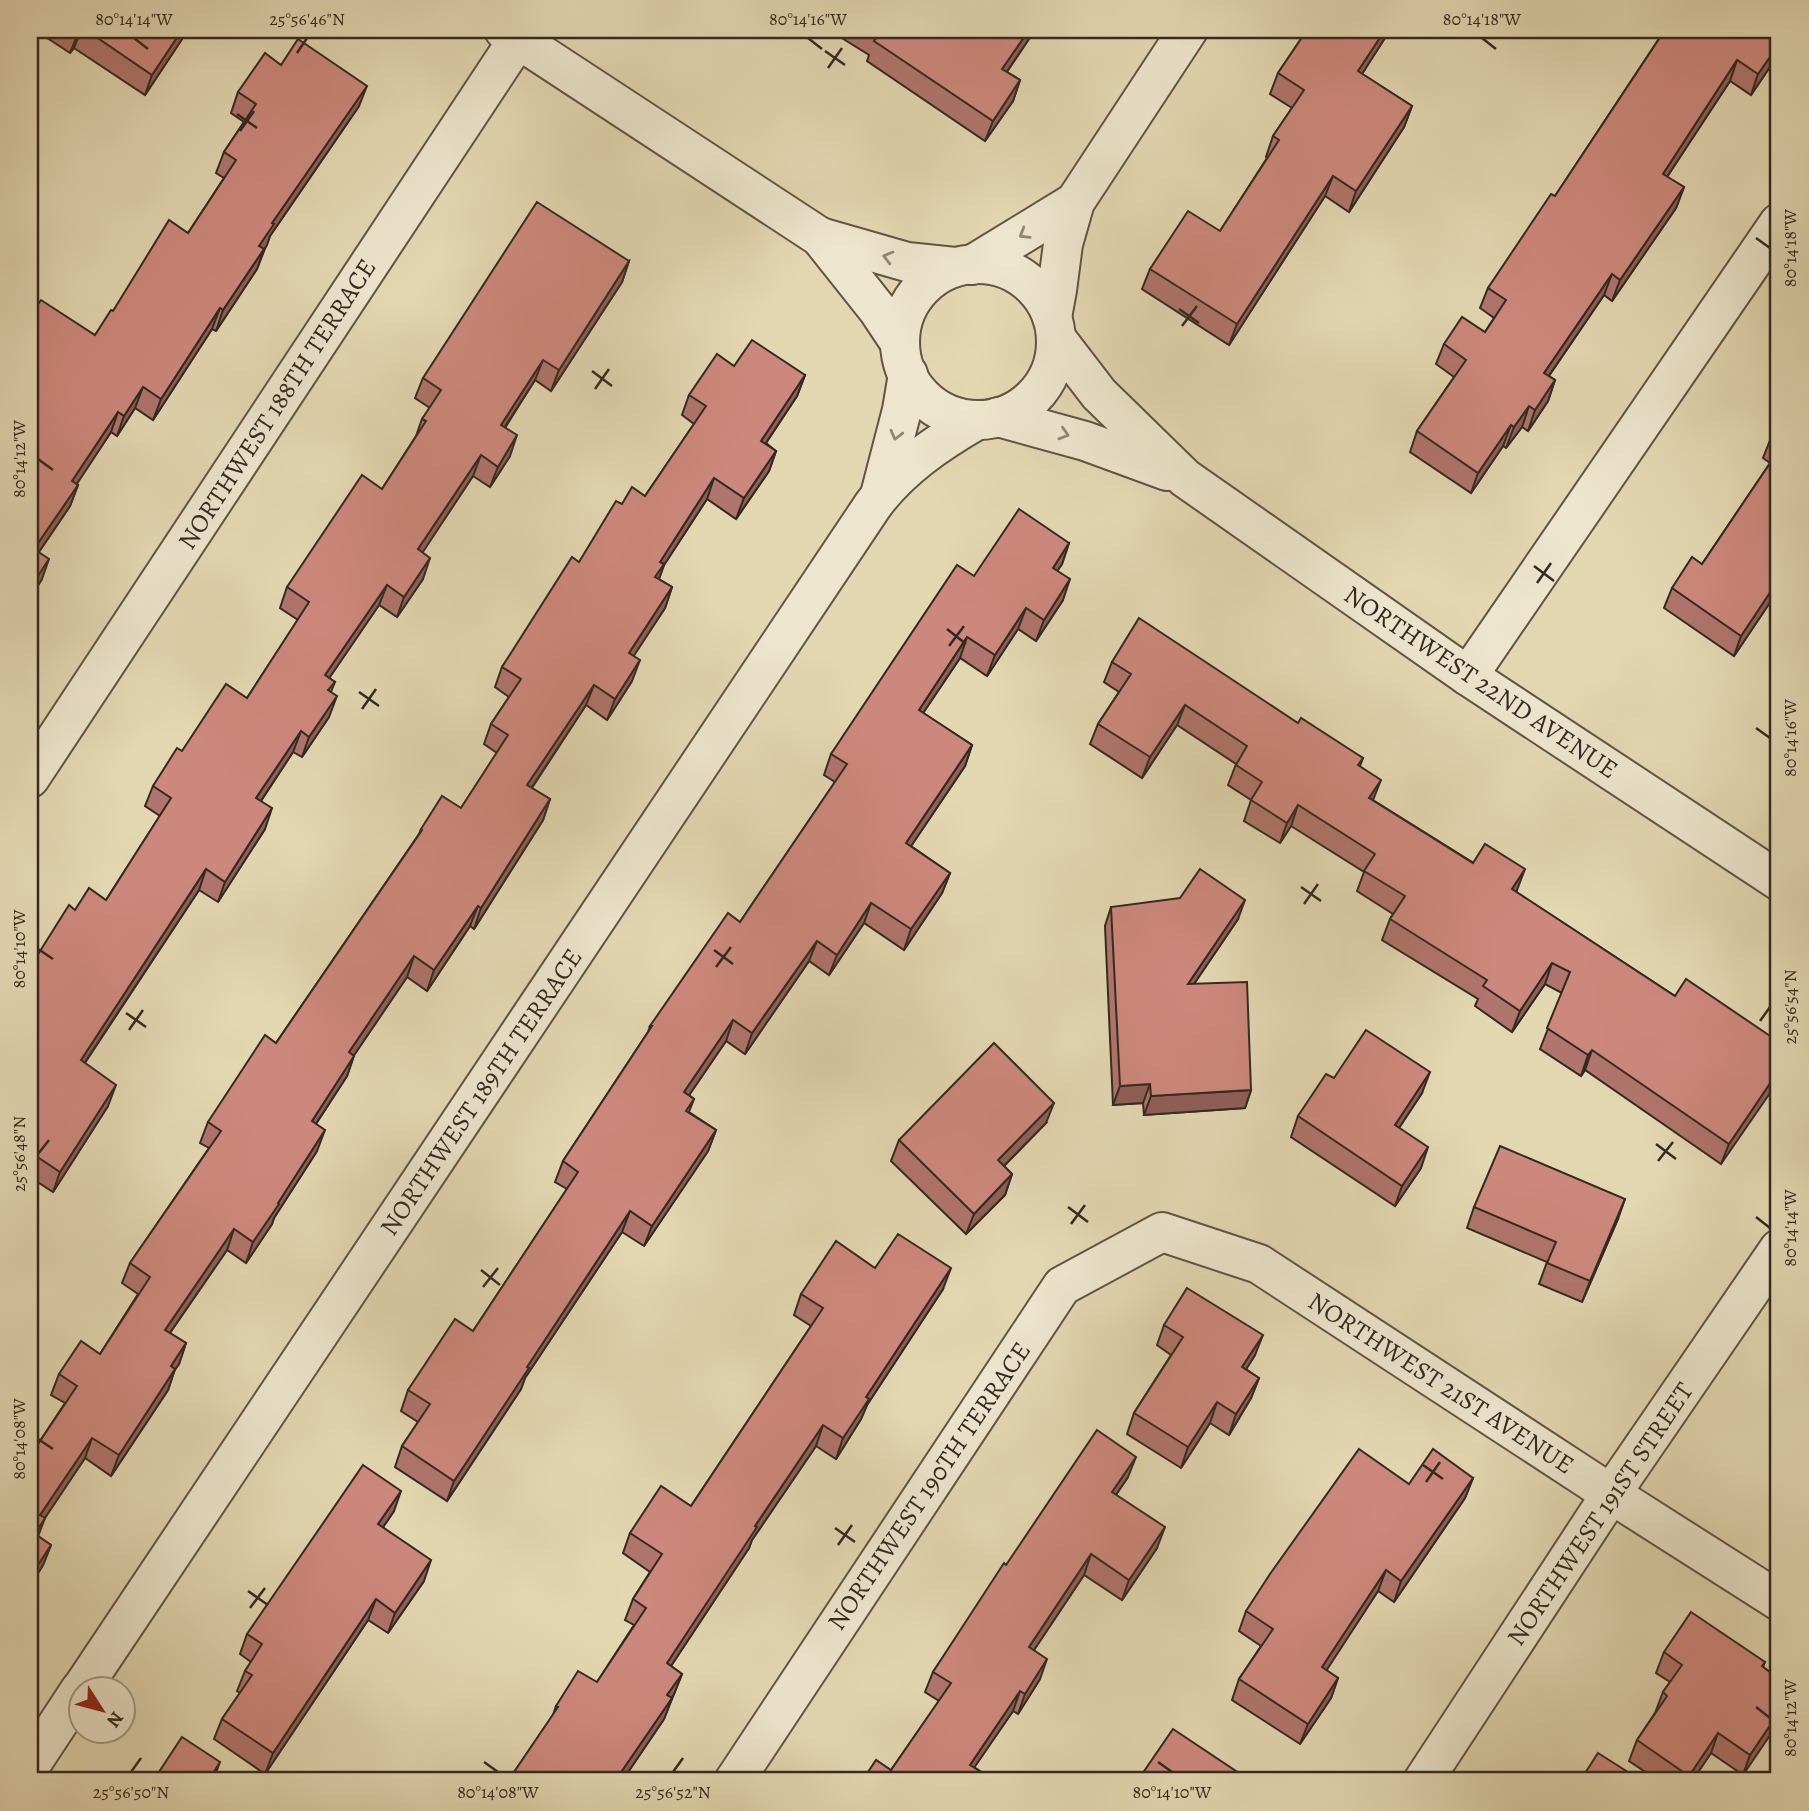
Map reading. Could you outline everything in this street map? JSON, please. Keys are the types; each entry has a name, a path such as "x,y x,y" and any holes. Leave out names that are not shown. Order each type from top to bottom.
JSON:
{"street":[{"path":"820,237 878,310 904,359 915,389 933,406 958,418 987,418 1010,414 1032,399 1049,377 1056,351 1054,328 1063,244 1075,202 1188,30"},
{"path":"515,33 820,237 906,262 963,266 980,264 1005,268 1026,280 1045,300 1054,328"},
{"name":"NORTHWEST 188TH TERRACE","path":"30,778 515,33"},
{"path":"904,359 904,318 915,296 933,279 963,266 1075,202"},
{"path":"1468,676 1779,223"},
{"name":"NORTHWEST 22ND AVENUE","path":"1054,328 1099,394 1185,478 1468,676 1779,881"},
{"name":"NORTHWEST 189TH TERRACE","path":"880,495 902,410 904,359"},
{"name":"NORTHWEST 22ND AVENUE","path":"987,418 1085,441 1185,478"},
{"name":"NORTHWEST 189TH TERRACE","path":"91,1674 880,495 943,439 987,418"},
{"name":"NORTHWEST 21ST AVENUE","path":"1162,1232 1259,1264 1779,1601"},
{"name":"NORTHWEST 190TH TERRACE","path":"734,1781 1062,1286 1162,1232"},
{"name":"NORTHWEST 191ST STREET","path":"1423,1781 1611,1494 1779,1249"},
{"name":"NORTHWEST 189TH TERRACE","path":"30,1766 66,1712"}],"building":[{"path":"86,30 182,30 152,75"},
{"path":"869,30 1029,30 1002,69 1020,80 993,121 874,41 878,36"},
{"path":"1307,30 1385,30 1358,71 1412,106 1356,191 1333,176 1237,324 1150,269 1188,211 1220,231 1279,140 1273,136 1304,90 1278,73"},
{"path":"1665,30 1779,30 1779,44 1758,74 1737,60 1663,174 1684,187 1620,280 1612,274 1544,373 1555,380 1535,410 1529,406 1514,427 1511,425 1478,473 1417,431 1466,360 1444,344 1462,317 1485,332 1506,300 1488,288 1551,194 1555,196"},
{"path":"298,39 367,86 272,223 274,224 259,246 264,249 223,310 220,308 161,399 143,387 124,416 118,412 72,481 78,485 34,549 49,559 30,588 30,316 41,300 95,335 111,310 113,311 169,220 188,233 236,160 224,152 256,104 238,92 265,53 281,65"},
{"path":"537,202 629,261 559,370 543,360 501,425 517,435 498,467 481,455 418,549 430,558 404,597 387,585 325,675 335,682 328,690 337,696 309,737 301,731 256,798 272,808 225,882 206,869 81,1060 116,1085 60,1172 30,1152 30,967 69,905 75,910 89,888 106,900 171,798 153,786 177,748 182,751 226,684 247,698 309,602 287,587 362,475 382,489 426,421 422,419 441,390 423,378"},
{"path":"752,340 805,375 761,441 776,451 744,498 714,478 660,562 664,564 655,577 672,587 629,653 640,660 615,699 594,685 527,785 550,799 481,908 478,906 434,970 414,956 349,1052 354,1056 312,1121 325,1130 279,1204 253,1242 234,1229 165,1330 186,1343 171,1366 175,1369 119,1455 92,1438 40,1515 45,1518 35,1534 51,1545 30,1577 30,1456 77,1386 59,1374 81,1341 100,1354 150,1277 130,1263 221,1131 208,1122 265,1035 276,1043 422,830 442,796 461,808 508,735 491,724 521,679 502,667 572,557 579,562 616,501 622,504 632,487 645,496 706,406 689,395 717,354 734,366"},
{"path":"1779,425 1779,443 1771,438"},
{"path":"1779,450 1779,579 1741,636 1672,588 1692,557 1702,564"},
{"path":"1019,509 1069,543 1053,568 1070,579 1044,620 1026,608 995,655 967,637 919,710 972,745 906,843 950,873 911,929 871,903 837,955 817,941 752,1033 733,1020 684,1092 694,1099 686,1111 716,1130 652,1226 630,1211 454,1481 402,1446 430,1404 408,1390 455,1319 473,1331 578,1172 563,1161 650,1026 728,913 740,922 847,764 831,754 957,565 974,576"},
{"path":"1139,618 1298,723 1301,718 1363,758 1358,765 1381,780 1369,798 1473,863 1485,844 1525,869 1512,889 1675,996 1686,979 1779,1042 1779,1070 1729,1144 1592,1050 1588,1055 1547,1028 1570,972 1552,963 1520,1011 1483,986 1487,980 1390,919 1405,896 1364,871 1375,854 1298,805 1287,823 1251,800 1262,782 1236,765 1247,746 1185,705 1150,757 1098,724 1131,674 1112,662"},
{"path":"1200,869 1245,900 1188,984 1247,982 1251,1090 1151,1096 1150,1084 1120,1086 1111,907 1180,898"},
{"path":"1366,1030 1430,1072 1395,1125 1428,1147 1402,1186 1298,1116 1326,1074 1334,1078"},
{"path":"994,1043 1054,1103 998,1160 1012,1174 974,1214 899,1140"},
{"path":"1500,1146 1625,1199 1590,1281 1547,1263 1556,1242 1474,1207"},
{"path":"898,1234 951,1268 866,1397 869,1399 843,1438 823,1425 755,1526 757,1527 667,1663 682,1674 667,1695 672,1698 615,1781 508,1781 558,1707 556,1706 578,1671 597,1682 646,1608 633,1599 662,1554 630,1533 661,1486 691,1506 823,1308 801,1294 836,1241 875,1268"},
{"path":"1187,1288 1263,1335 1242,1367 1259,1378 1236,1414 1217,1402 1188,1447 1134,1413 1183,1337 1164,1325"},
{"path":"1097,1430 1136,1457 1112,1492 1165,1527 1129,1580 1091,1554 1029,1647 1047,1659 1025,1694 1020,1691 970,1765 989,1777 986,1781 862,1781 876,1760 891,1770 951,1683 933,1672 1004,1563 1006,1565"},
{"path":"1359,1449 1409,1484 1433,1449 1473,1478 1401,1581 1386,1570 1322,1667 1338,1678 1308,1724 1239,1679 1273,1629 1246,1611"},
{"path":"363,1465 401,1491 378,1524 431,1560 395,1613 376,1599 273,1753 222,1719 252,1675 245,1671 262,1644 247,1634"},
{"path":"1691,1612 1765,1662 1762,1666 1779,1679 1779,1712 1750,1755 1718,1733 1689,1776 1637,1740 1667,1696 1663,1692 1682,1665 1664,1652"},
{"path":"1173,1729 1251,1781 1138,1780"},
{"path":"182,1737 220,1762 208,1781 153,1781"},
{"path":"1598,1753 1642,1781 1580,1781"}]}
